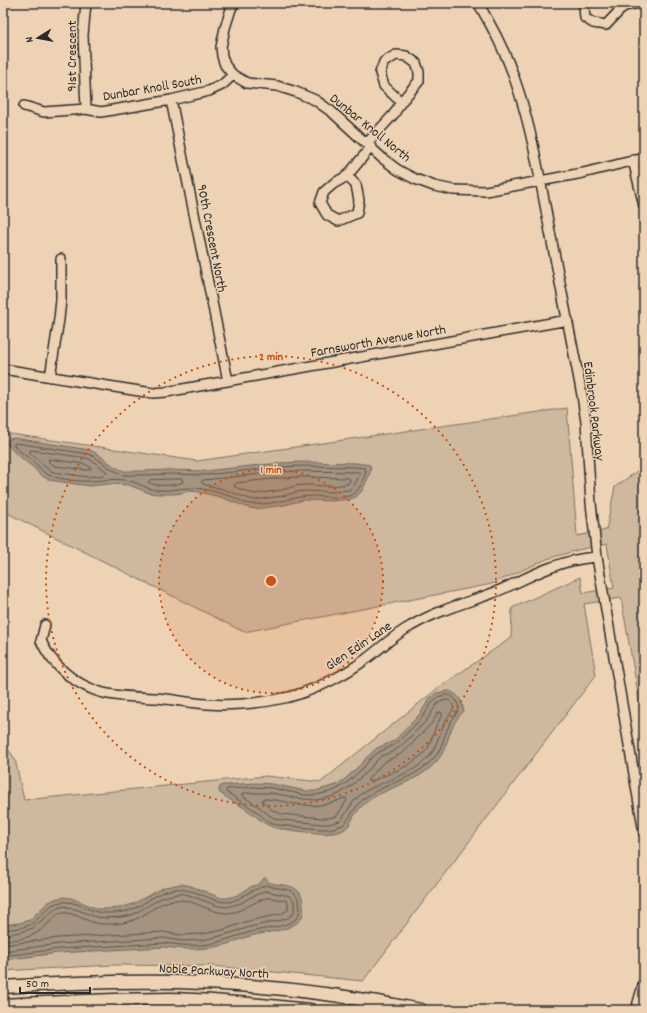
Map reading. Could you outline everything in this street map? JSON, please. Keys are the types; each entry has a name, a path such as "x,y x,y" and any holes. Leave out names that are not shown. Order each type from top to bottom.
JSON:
{"main road":[{"name":"Noble Parkway North","path":"3,987 109,982 180,982 265,987 312,992 421,1010"},
{"path":"3,1005 84,1000 172,999 258,1004 310,1010"}],"street":[{"name":"91st Crescent","path":"86,3 83,36 86,109"},
{"path":"233,75 225,65 221,47 225,28 234,3"},
{"name":"Edinbrook Parkway","path":"478,3 489,22 516,81 525,113 540,180 582,395 586,422 591,503 597,557 641,802 644,833"},
{"path":"585,3 585,18 593,23 606,24 623,5 640,3"},
{"path":"347,176 356,185 359,200 357,213 338,221 327,215 320,203 324,192 333,184 347,176 394,114 401,102 419,81 419,72 416,63 406,56 396,55 384,62 380,73 384,86 401,102"},
{"name":"Dunbar Knoll South","path":"24,106 44,112 86,109 101,112 171,100 210,91 222,85 233,75"},
{"name":"Dunbar Knoll North","path":"233,75 247,82 277,86 315,100 332,112 382,158 398,170 415,179 434,186 453,190 486,191 540,180"},
{"name":"90th Crescent North","path":"171,100 228,381"},
{"path":"540,180 584,173 644,158"},
{"path":"634,160 644,206"},
{"path":"50,377 60,313 60,259"},
{"name":"Farnsworth Avenue North","path":"3,369 153,393 166,392 568,320"},
{"name":"Glen Edin Lane","path":"45,625 41,641 52,659 65,673 82,685 100,692 207,704 235,705 263,702 290,696 317,687 342,675 366,660 387,642 411,626 436,613 494,592 552,567 582,558 597,557"},
{"path":"636,1010 644,981"}],"shaded area":[{"path":"567,408 577,536 606,530 615,487 644,466 644,728 621,598 584,604 596,675 363,981 213,966 113,965 3,971 3,742 15,759 24,800 266,776 321,782 438,688 511,638 512,608 580,577 583,593 614,588 607,544 578,550 547,559 492,584 244,632 3,511 3,433 197,461"}],"water":[{"path":"14,438 90,450 115,467 124,471 205,471 302,462 356,463 370,465 371,469 362,491 356,497 351,499 331,501 306,500 285,505 256,509 249,508 220,497 199,492 190,491 175,494 158,494 149,493 129,485 109,484 89,486 49,480 39,474 8,445 9,439"},
{"path":"449,691 456,694 460,698 464,711 455,722 441,756 430,768 416,778 376,796 364,804 345,829 335,833 322,833 271,827 220,793 219,788 222,785 255,783 272,784 306,791 315,791 336,785 345,779 377,748 394,741 420,714 430,698 436,693"},
{"path":"264,878 266,878 268,882 290,886 299,892 302,899 303,910 302,917 298,922 283,929 212,947 180,949 164,947 59,953 3,960 3,925 30,920 47,903 55,899 64,897 71,898 98,909 120,908 133,904 165,887 181,884 191,886 221,898 227,898 238,895 252,886 257,885"}]}
